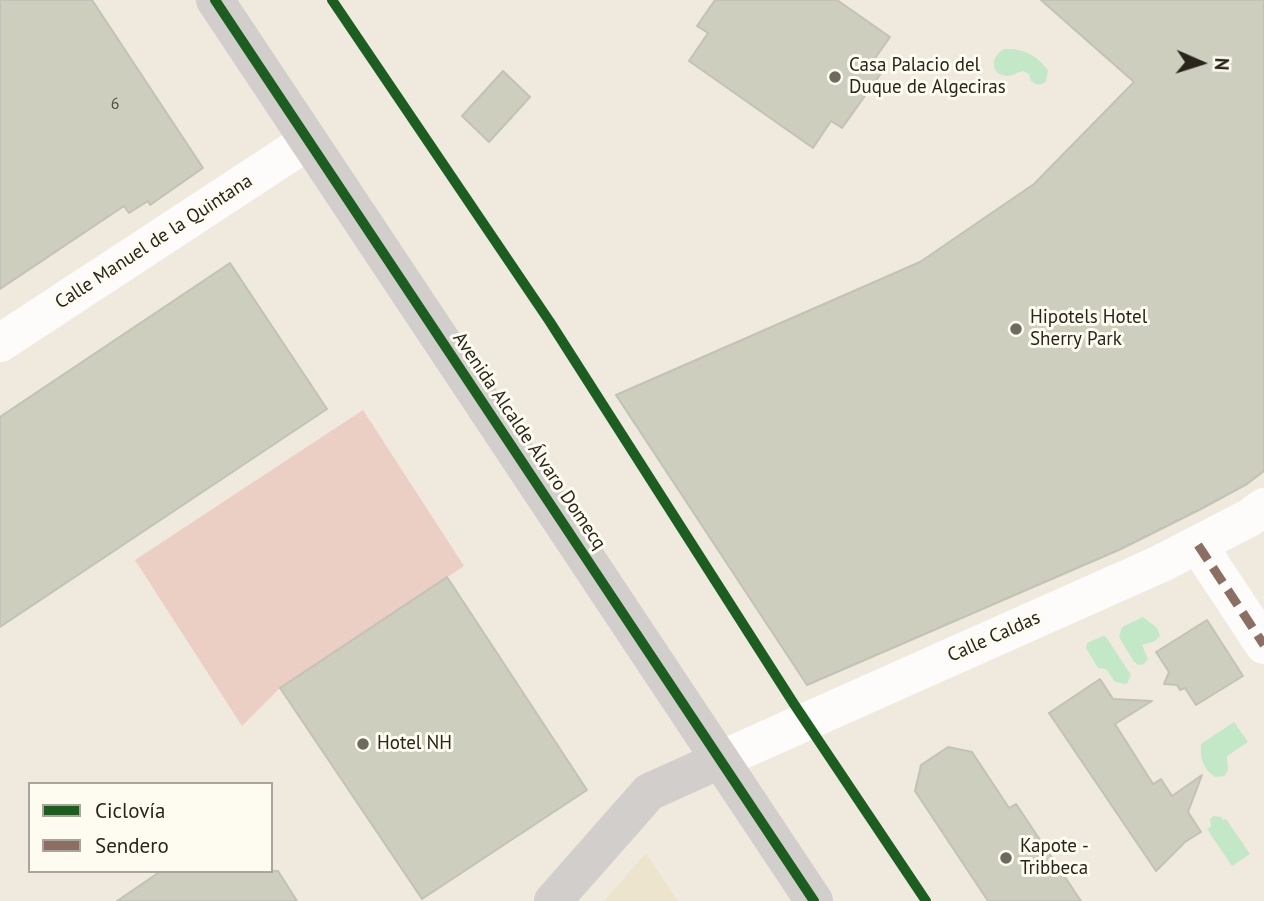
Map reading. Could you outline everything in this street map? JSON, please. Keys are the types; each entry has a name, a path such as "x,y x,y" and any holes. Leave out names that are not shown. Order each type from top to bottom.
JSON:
{"street":[{"name":"Avenida Alcalde Álvaro Domecq","path":"215,0 814,901"},
{"name":"Calle Manuel de la Quintana","path":"0,343 308,141"},
{"name":"Calle Caldas","path":"720,760 1162,564 1264,508"},
{"path":"1198,545 1264,645"},
{"path":"553,901 649,792 720,760"}],"shaded area":[{"path":"1005,49 1018,50 1035,57 1048,70 1046,81 1035,83 1031,81 1029,74 1023,71 1007,76 997,72 995,59"},
{"path":"363,410 464,566 280,688 242,726 135,560"},
{"path":"1143,617 1157,628 1160,636 1155,641 1142,645 1148,659 1139,665 1134,662 1119,637 1122,627"},
{"path":"1103,636 1131,675 1127,684 1115,682 1106,669 1098,668 1086,648 1087,643"},
{"path":"1234,722 1248,742 1227,756 1228,771 1224,776 1215,777 1203,763 1201,744"},
{"path":"1214,816 1226,819 1250,854 1232,866 1207,829 1211,827 1210,819"},
{"path":"646,853 678,901 604,901"}],"building":[{"path":"0,0 92,0 203,168 150,205 148,201 129,213 124,206 0,289"},
{"name":"Casa Palacio del Duque de Algeciras","path":"715,0 837,0 890,37 871,64 882,72 842,128 831,121 813,148 689,61 708,33 697,26"},
{"name":"Hipotels Hotel Sherry Park","path":"1041,0 1264,0 1264,471 1247,484 1121,549 807,685 616,395 920,262 1034,184 1134,82"},
{"path":"503,71 530,97 489,142 462,116"},
{"path":"230,263 327,409 0,627 0,417"},
{"name":"Hotel NH","path":"447,577 587,790 422,899 280,688"},
{"path":"1207,620 1243,676 1196,705 1185,688 1180,690 1177,685 1164,684 1169,672 1156,652"},
{"path":"1100,679 1113,699 1152,701 1115,724 1153,784 1161,779 1172,796 1202,775 1188,812 1201,832 1185,842 1156,871 1049,713"},
{"name":"Kapote - Tribbeca","path":"948,747 972,752 1009,808 1016,804 1081,901 988,901 915,791 921,765"},
{"path":"278,871 297,901 117,901 158,873"}],"marked path":[{"path":"1198,545 1264,645"}],"cycle path":[{"path":"215,0 814,901"},
{"path":"332,0 550,322 794,704 926,901"}],"place":[{"name":"Casa Palacio del Duque de Algeciras","path":"835,77"},
{"name":"Hipotels Hotel Sherry Park","path":"1016,329"},
{"name":"Hotel NH","path":"363,744"},
{"name":"Kapote - Tribbeca","path":"1006,858"}]}
